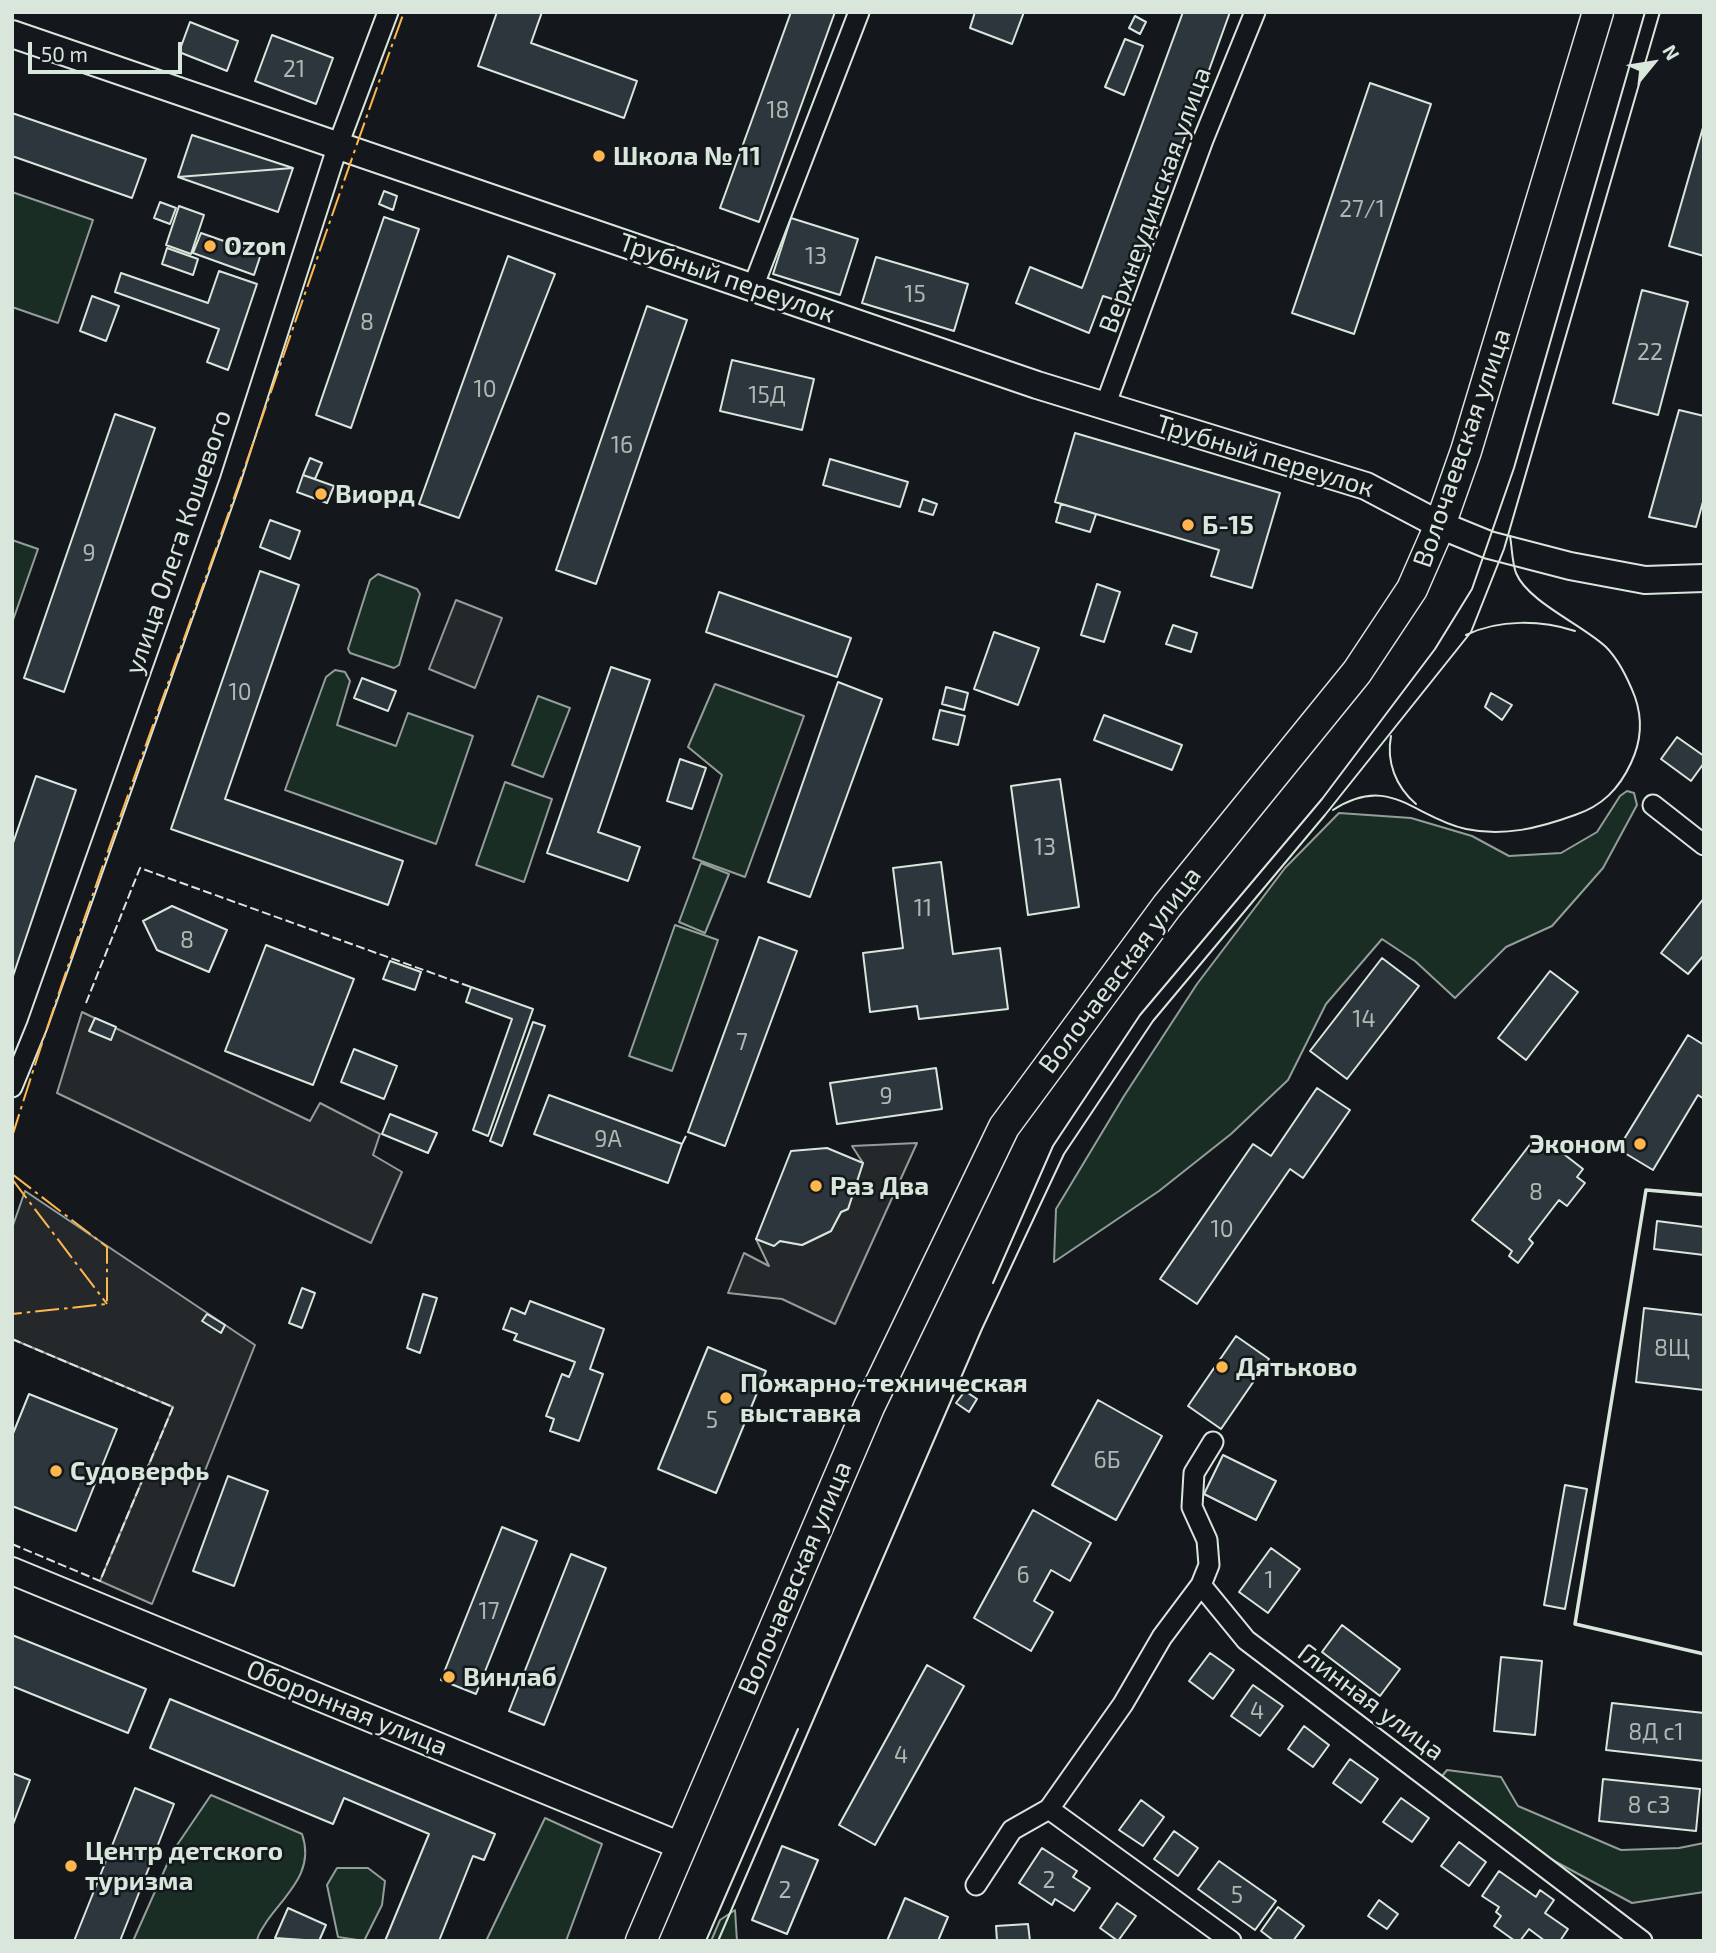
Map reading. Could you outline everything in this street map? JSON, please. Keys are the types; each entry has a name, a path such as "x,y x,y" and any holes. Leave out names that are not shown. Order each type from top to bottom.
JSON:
{"main road":[{"name":"Волочаевская улица","path":"641,1941 869,1406 1004,1126 1167,906 1357,672 1412,589 1440,526 1524,265 1598,12"}],"street":[{"name":"улица Олега Кошевого","path":"12,1087 37,1026 230,481 338,145 388,12"},
{"path":"753,287 859,12"},
{"name":"Верхнеудинская улица","path":"1105,406 1203,140 1255,12"},
{"name":"Трубный переулок","path":"12,34 1105,406 1366,486 1440,526 1489,545 1570,566 1645,580 1704,578"},
{"path":"1653,805 1704,845"},
{"path":"976,1885 1012,1830 1049,1809 1123,1704 1162,1637 1201,1585 1209,1565 1207,1541 1192,1507 1194,1473 1213,1442"},
{"name":"Оборонная улица","path":"12,1570 681,1846"},
{"name":"Глинная улица","path":"1201,1585 1246,1640 1642,1941"},
{"path":"1049,1809 1231,1941"}],"green space":[{"path":"12,192 93,220 58,323 12,307"},
{"path":"12,540 38,549 12,623"},
{"path":"378,574 417,589 420,594 399,665 394,668 350,653 348,649 370,580"},
{"path":"335,670 345,672 350,681 337,725 396,746 408,713 473,736 436,844 285,790 326,677"},
{"path":"715,684 804,716 745,877 693,858 722,775 688,747"},
{"path":"538,696 570,708 543,777 512,765"},
{"path":"505,782 552,799 524,882 476,865"},
{"path":"1627,791 1634,793 1637,805 1603,868 1552,926 1506,947 1455,998 1415,961 1382,939 1326,1004 1288,1080 1231,1134 1159,1191 1054,1262 1056,1209 1124,1096 1197,984 1285,868 1339,813 1411,818 1472,836 1509,856 1561,853 1597,832 1620,796"},
{"path":"701,863 729,874 705,933 679,922"},
{"path":"675,925 718,940 672,1071 629,1056"},
{"path":"1447,1770 1501,1777 1518,1806 1621,1850 1679,1848 1704,1843 1704,1892 1632,1903 1534,1850 1438,1781"},
{"path":"211,1795 302,1834 305,1859 297,1881 267,1921 257,1941 133,1941 173,1851"},
{"path":"545,1818 602,1844 566,1941 486,1941"},
{"path":"337,1868 368,1868 385,1881 382,1905 364,1941 338,1937 327,1885"},
{"path":"735,1910 737,1941 711,1941 720,1920"}],"shaded area":[{"path":"456,600 502,618 475,688 429,669"},
{"path":"82,1012 310,1121 320,1103 380,1134 373,1155 402,1172 371,1243 57,1093"},
{"path":"917,1143 835,1324 782,1299 728,1293 744,1253 769,1266 756,1239 774,1245 780,1241 802,1245 831,1231 841,1212 848,1209 863,1163 852,1146"},
{"path":"25,1191 255,1345 152,1604 100,1581 173,1407 12,1339 12,1228"}],"building":[{"path":"497,12 542,12 531,43 637,81 624,118 478,66"},
{"path":"791,12 835,12 759,222 720,208"},
{"path":"975,12 1024,12 1012,44 970,28"},
{"path":"1183,12 1230,12 1125,303 1103,296 1089,333 1016,303 1030,267 1082,288"},
{"path":"1135,16 1146,22 1140,34 1129,28"},
{"path":"190,22 238,41 227,71 179,52"},
{"path":"272,35 333,58 316,104 255,81"},
{"path":"1125,39 1143,46 1124,95 1105,87"},
{"path":"1370,83 1431,104 1354,334 1292,313"},
{"path":"12,113 146,159 132,198 12,156"},
{"path":"1704,124 1704,256 1669,246"},
{"path":"192,135 293,168 178,177"},
{"path":"293,168 278,212 178,177"},
{"path":"384,191 397,196 393,210 379,204"},
{"path":"160,202 176,208 170,224 154,218"},
{"path":"179,206 204,215 191,254 166,245"},
{"path":"384,217 419,229 351,428 316,415"},
{"path":"791,218 858,239 840,295 773,274"},
{"path":"201,233 261,254 254,275 193,253"},
{"path":"167,248 198,259 193,275 162,264"},
{"path":"508,256 555,274 459,518 419,504"},
{"path":"876,257 968,284 954,331 862,303"},
{"path":"219,271 257,284 228,370 207,362 219,329 115,292 121,273 208,303"},
{"path":"1642,290 1688,302 1658,415 1613,403"},
{"path":"92,296 119,306 106,341 80,331"},
{"path":"647,306 687,320 596,584 556,570"},
{"path":"732,360 814,379 802,430 720,411"},
{"path":"1679,410 1704,416 1704,498 1696,527 1649,517"},
{"path":"115,414 155,428 64,692 24,678"},
{"path":"1075,433 1280,493 1252,588 1211,576 1219,550 1055,502"},
{"path":"310,458 322,463 315,479 303,475"},
{"path":"830,459 908,482 900,507 823,485"},
{"path":"303,475 334,486 327,503 297,492"},
{"path":"923,499 937,504 933,515 919,511"},
{"path":"1061,504 1096,514 1090,532 1056,522"},
{"path":"270,520 300,531 290,559 260,547"},
{"path":"260,571 299,585 225,799 403,861 388,905 171,829"},
{"path":"1097,584 1120,592 1104,642 1081,635"},
{"path":"719,592 851,638 837,677 706,632"},
{"path":"1173,625 1197,633 1191,652 1166,644"},
{"path":"994,632 1039,648 1018,705 974,689"},
{"path":"611,667 650,680 598,832 640,847 628,881 547,853"},
{"path":"362,678 396,691 388,711 354,698"},
{"path":"838,682 882,699 810,897 768,882"},
{"path":"946,687 968,693 964,710 942,704"},
{"path":"1491,693 1512,705 1502,720 1485,707"},
{"path":"940,710 965,716 958,745 933,739"},
{"path":"1104,715 1182,745 1172,770 1094,740"},
{"path":"1677,737 1704,756 1704,763 1691,781 1661,759"},
{"path":"680,759 706,768 692,809 667,801"},
{"path":"36,776 76,790 12,979 12,846"},
{"path":"1060,779 1079,907 1028,915 1011,786"},
{"path":"941,862 953,954 1000,948 1008,1009 919,1019 917,1006 870,1012 863,953 903,948 893,868"},
{"path":"1704,898 1704,955 1688,974 1661,953"},
{"path":"172,906 227,930 209,972 157,950 143,921"},
{"path":"759,937 797,951 725,1146 688,1132"},
{"path":"266,945 354,979 313,1085 225,1051"},
{"path":"1382,958 1419,986 1347,1079 1310,1051"},
{"path":"390,961 421,972 415,990 383,979"},
{"path":"1550,971 1578,992 1526,1060 1498,1038"},
{"path":"471,987 533,1009 488,1136 473,1130 512,1019 466,1002"},
{"path":"95,1018 116,1027 111,1040 89,1031"},
{"path":"533,1022 545,1026 502,1146 490,1141"},
{"path":"1688,1035 1704,1045 1704,1099 1698,1095 1653,1170 1618,1149"},
{"path":"354,1049 397,1066 384,1099 341,1082"},
{"path":"936,1068 942,1109 837,1124 830,1083"},
{"path":"1317,1088 1350,1110 1303,1178 1290,1169 1197,1304 1160,1279 1253,1144 1271,1156"},
{"path":"549,1095 682,1144 668,1183 534,1134"},
{"path":"390,1114 437,1133 428,1153 382,1134"},
{"path":"1538,1134 1583,1169 1577,1177 1585,1183 1567,1206 1559,1200 1529,1239 1533,1243 1518,1263 1509,1256 1512,1251 1472,1220"},
{"name":"Раз Два","path":"827,1148 863,1163 848,1209 841,1212 831,1231 802,1245 780,1241 774,1246 756,1239 791,1151"},
{"path":"1657,1221 1704,1227 1704,1255 1654,1249"},
{"path":"302,1288 315,1293 302,1328 289,1323"},
{"path":"423,1294 437,1298 420,1353 407,1348"},
{"path":"530,1301 604,1329 590,1369 603,1374 579,1441 550,1431 554,1419 546,1416 562,1374 569,1377 575,1362 514,1340 517,1334 503,1329 511,1308 525,1314"},
{"path":"1644,1308 1704,1315 1704,1390 1636,1382"},
{"path":"207,1314 225,1325 221,1333 202,1321"},
{"path":"1236,1336 1269,1359 1221,1429 1188,1406"},
{"path":"708,1347 766,1371 716,1493 658,1469"},
{"path":"965,1391 977,1399 969,1412 956,1403"},
{"name":"Судоверфь","path":"29,1394 117,1429 76,1531 12,1506 12,1436"},
{"path":"1098,1400 1162,1436 1116,1520 1052,1485"},
{"path":"1223,1455 1276,1481 1256,1520 1204,1494"},
{"path":"228,1476 268,1491 234,1586 193,1571"},
{"path":"1565,1485 1587,1489 1565,1609 1544,1605"},
{"path":"1033,1510 1091,1543 1070,1581 1051,1570 1034,1601 1053,1612 1031,1651 974,1618"},
{"path":"502,1527 537,1541 476,1694 441,1680"},
{"path":"1271,1548 1300,1569 1268,1613 1239,1592"},
{"path":"571,1554 606,1568 544,1725 509,1711"},
{"path":"1342,1625 1400,1669 1380,1696 1322,1652"},
{"path":"12,1635 146,1689 128,1733 12,1686"},
{"path":"1210,1653 1234,1670 1213,1699 1189,1681"},
{"path":"1501,1657 1542,1661 1535,1735 1494,1731"},
{"path":"927,1665 964,1686 875,1845 839,1825"},
{"path":"1253,1685 1283,1706 1260,1736 1231,1716"},
{"path":"170,1699 495,1834 484,1860 473,1856 439,1941 385,1941 429,1834 344,1798 333,1824 150,1748"},
{"path":"1612,1703 1704,1713 1704,1761 1606,1750"},
{"path":"1304,1726 1329,1745 1313,1767 1288,1749"},
{"path":"1350,1759 1378,1779 1361,1803 1333,1783"},
{"path":"12,1773 30,1780 12,1827"},
{"path":"1603,1779 1700,1789 1696,1831 1599,1821"},
{"path":"135,1788 174,1804 120,1941 74,1941"},
{"path":"1401,1798 1429,1818 1412,1842 1383,1822"},
{"path":"1141,1800 1164,1817 1143,1846 1119,1830"},
{"path":"1174,1831 1198,1848 1178,1876 1154,1859"},
{"path":"1459,1842 1486,1862 1469,1886 1441,1866"},
{"path":"782,1846 818,1860 787,1934 752,1920"},
{"path":"1042,1848 1077,1871 1073,1877 1090,1888 1074,1911 1055,1899 1052,1905 1019,1883"},
{"path":"1219,1861 1276,1901 1255,1930 1198,1889"},
{"path":"1499,1871 1536,1897 1540,1890 1554,1900 1545,1913 1568,1929 1560,1941 1545,1941 1529,1929 1520,1941 1515,1941 1494,1926 1501,1916 1496,1912 1499,1907 1482,1896"},
{"path":"905,1898 948,1917 938,1941 887,1941"},
{"path":"1379,1900 1398,1914 1387,1929 1368,1916"},
{"path":"1117,1903 1136,1916 1118,1941 1100,1928"},
{"path":"1278,1907 1304,1926 1293,1941 1274,1941 1261,1931"},
{"path":"288,1908 326,1925 319,1941 275,1938"},
{"path":"1028,1924 1030,1941 997,1941 996,1926"}],"tram line":[{"path":"993,1283 1053,1146 1140,1015 1322,799 1435,649 1472,589 1514,468 1645,12"},
{"path":"718,1941 982,1329 1064,1154 1153,1021 1325,815 1471,632 1504,549 1660,12"},
{"path":"1333,810 1353,800 1370,796 1386,797 1466,829 1508,832 1548,824 1585,811 1609,795 1621,781 1634,755 1640,731 1638,706 1629,683 1606,647 1522,584 1516,573 1510,536"},
{"path":"1466,635 1492,626 1520,623 1575,631"},
{"path":"1391,736 1390,755 1394,773 1403,790 1416,804"},
{"path":"706,1941 798,1729"}],"fence":[{"path":"86,1003 140,868 471,987"},
{"path":"682,1144 688,1132"},
{"path":"12,1339 173,1407 100,1581 12,1544"}],"wall":[{"path":"1704,1195 1646,1190 1575,1624 1704,1654"}],"power":[{"path":"12,1137 82,926 404,12"},
{"path":"12,1174 107,1247 107,1304 12,1314"},
{"path":"12,1179 107,1304"}],"place":[{"name":"Школа № 11","path":"599,156"},
{"name":"Ozon","path":"210,246"},
{"name":"Виорд","path":"321,494"},
{"name":"Б-15","path":"1188,525"},
{"name":"Эконом","path":"1640,1144"},
{"name":"Раз Два","path":"816,1186"},
{"name":"Дятьково","path":"1222,1367"},
{"name":"Пожарно-техническая выставка","path":"726,1398"},
{"name":"Судоверфь","path":"56,1471"},
{"name":"Винлаб","path":"449,1677"},
{"name":"Центр детского туризма","path":"71,1866"}]}
